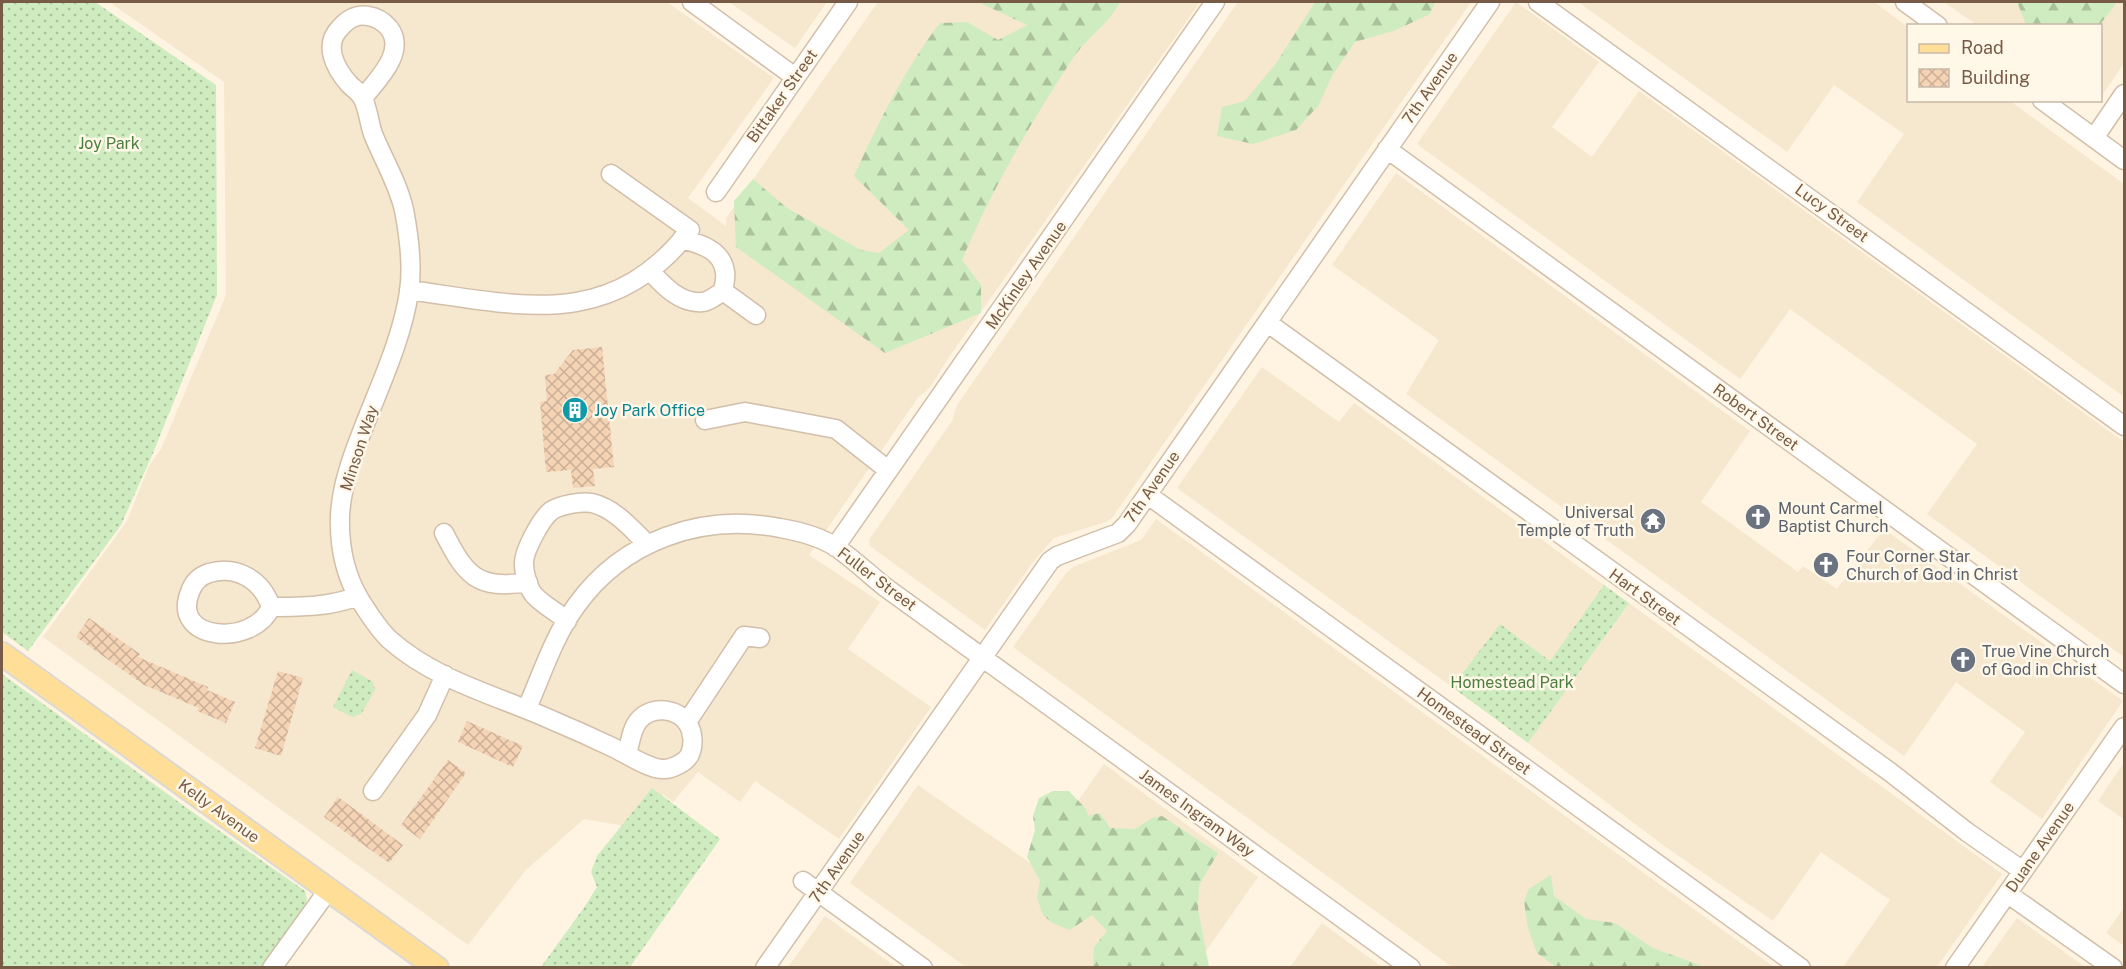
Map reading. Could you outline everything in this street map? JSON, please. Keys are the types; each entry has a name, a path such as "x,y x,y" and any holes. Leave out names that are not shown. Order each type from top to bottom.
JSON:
{"main road":[{"name":"Kelly Avenue","path":"2,654 437,968"}],"street":[{"path":"692,2 795,77"},
{"name":"Bittaker Street","path":"716,192 848,2"},
{"name":"McKinley Avenue","path":"835,547 1215,2"},
{"name":"7th Avenue","path":"765,968 1050,561 1057,556 1118,532 1148,495 1490,2"},
{"name":"Lucy Street","path":"1538,2 2124,426"},
{"path":"1905,2 1935,24"},
{"path":"2094,138 2124,94"},
{"name":"Minson Way","path":"363,98 374,135 404,210 409,248 410,290 402,324 344,483 340,531 344,558 358,596 370,617 389,639 411,656 445,675 527,708 639,762 663,770 685,762 690,754 693,735 687,722"},
{"path":"2045,102 2124,160"},
{"name":"Robert Street","path":"1387,149 2124,684"},
{"path":"611,174 686,235 719,256 725,272 723,291"},
{"path":"410,290 542,306 574,303 608,293 650,271 672,252 686,235"},
{"path":"650,271 665,287 683,299 703,302 723,291"},
{"path":"723,291 756,315"},
{"name":"Hart Street","path":"1268,323 1890,772 1967,832 2023,871"},
{"path":"705,420 745,412 836,429 888,470"},
{"name":"Homestead Street","path":"1148,495 1801,968"},
{"path":"567,621 534,594 523,563 534,535 552,511 568,505 590,503 606,509 625,522 647,544"},
{"name":"Fuller Street","path":"527,708 558,636 575,606 598,579 632,552 676,531 725,523 750,523 794,531 835,547 885,587 983,658"},
{"path":"444,533 455,554 470,574 487,584 506,586 528,582"},
{"path":"229,572 249,576 256,581 268,598 271,607 264,620 255,626 245,631 220,634 199,628 190,620 186,606 190,589 204,575 229,572"},
{"path":"271,607 300,608 339,603 358,596"},
{"path":"627,755 632,731 638,720 648,712 664,709 676,712 687,722 744,636 760,638"},
{"name":"James Ingram Way","path":"983,658 1411,968"},
{"path":"373,791 427,715 445,675"},
{"name":"Duane Avenue","path":"1955,968 2124,727"},
{"path":"803,881 923,968"},
{"path":"272,968 329,889"},
{"path":"2008,894 2113,968"}],"shaded area":[{"path":"109,2 667,2 774,78 688,198 726,226 726,218 878,2 1200,2 949,357 931,386 917,399 809,555 880,602 848,649 931,707 839,839 755,781 740,802 698,772 673,802 663,794 636,828 584,819 525,871 468,945 43,637 127,521 149,466 161,449 226,295 224,82"},
{"path":"729,2 827,2 795,48"},
{"path":"1238,2 1471,2 1112,518 1106,522 1054,538 1033,562 985,630 870,546 869,540 952,421 957,405"},
{"path":"1516,2 1599,62 1552,127 1592,157 1639,91 2124,442 2124,657 1927,514 1977,444 1790,309 1740,379 1417,144"},
{"path":"1578,2 1874,2 1907,26 1907,102 2011,102 2124,184 2124,397 1857,202 1904,134 1834,85 1787,152"},
{"path":"1944,2 2124,2 2124,63 2102,96 2102,24 1976,24"},
{"path":"1396,173 1750,431 1701,502 1798,572 1803,566 1837,589 1884,529 2123,701 2042,819 1990,782 2025,732 1956,682 1904,756 1406,394 1439,340 1332,265"},
{"path":"1262,367 1339,422 1354,403 1604,585 1550,661 1500,625 1452,687 1177,488"},
{"path":"1156,519 1774,967 1452,967 1013,647 1066,573 1073,567 1141,540"},
{"path":"1629,603 2002,874 1937,967 1843,967 1890,900 1821,852 1773,921 1663,845 1528,743"},
{"path":"2124,762 2124,819 2098,801"},
{"path":"1104,764 1258,877 1194,968 966,967 850,883 918,785 1033,865"},
{"path":"2124,908 2124,946 2106,933"},
{"path":"825,916 896,967 788,967"},
{"path":"2017,918 2085,967 1982,967"},
{"path":"1322,923 1382,967 1290,967"}],"green space":[{"name":"Joy Park","path":"2,2 95,2 216,85 217,295 121,525 28,651 2,632"},
{"path":"978,2 1120,2 1110,17 1079,50 1057,82 1013,156 962,260 981,285 981,313 885,353 736,247 734,201 753,179 787,208 861,250 879,253 909,230 854,176 904,78 940,23 967,22 998,40 1027,25"},
{"path":"1315,2 1435,2 1430,14 1396,30 1355,42 1333,74 1318,106 1296,130 1253,144 1217,136 1222,107 1245,101 1277,62"},
{"path":"2017,2 2117,2 2100,24 2026,24"},
{"name":"Homestead Park","path":"1604,585 1629,603 1528,743 1452,687 1500,624 1550,661"},
{"path":"352,670 373,682 375,690 361,714 352,717 333,707"},
{"path":"2,674 305,891 307,900 298,920 263,967 2,967"},
{"path":"652,788 720,839 630,967 541,967 597,887 591,872 597,856"},
{"path":"1053,791 1069,791 1086,809 1088,816 1100,813 1110,828 1135,829 1152,818 1162,816 1218,853 1199,885 1198,909 1209,967 1093,967 1094,947 1107,931 1092,915 1070,930 1052,923 1043,915 1037,898 1040,881 1027,857 1035,830 1033,816 1039,798"},
{"path":"1551,875 1554,896 1586,919 1615,923 1653,948 1705,967 1556,967 1537,953 1528,928 1524,901 1529,889"}],"building":[{"name":"Joy Park Office","path":"602,347 614,467 593,469 595,486 573,488 571,470 546,472 540,402 547,401 545,375 554,374 573,350"},
{"path":"89,618 140,654 138,657 208,687 207,690 235,702 226,723 197,711 199,708 144,685 76,637"},
{"path":"278,671 303,678 281,756 255,748"},
{"path":"467,721 523,746 513,767 458,742"},
{"path":"448,760 466,773 420,839 401,825"},
{"path":"338,797 403,845 389,863 324,817"}],"place":[{"name":"Joy Park Office","path":"575,410"},
{"name":"Mount Carmel Baptist Church","path":"1758,517"},
{"name":"Universal Temple of Truth","path":"1653,521"},
{"name":"Four Corner Star Church of God in Christ","path":"1826,565"},
{"name":"True Vine Church of God in Christ","path":"1963,660"}]}
